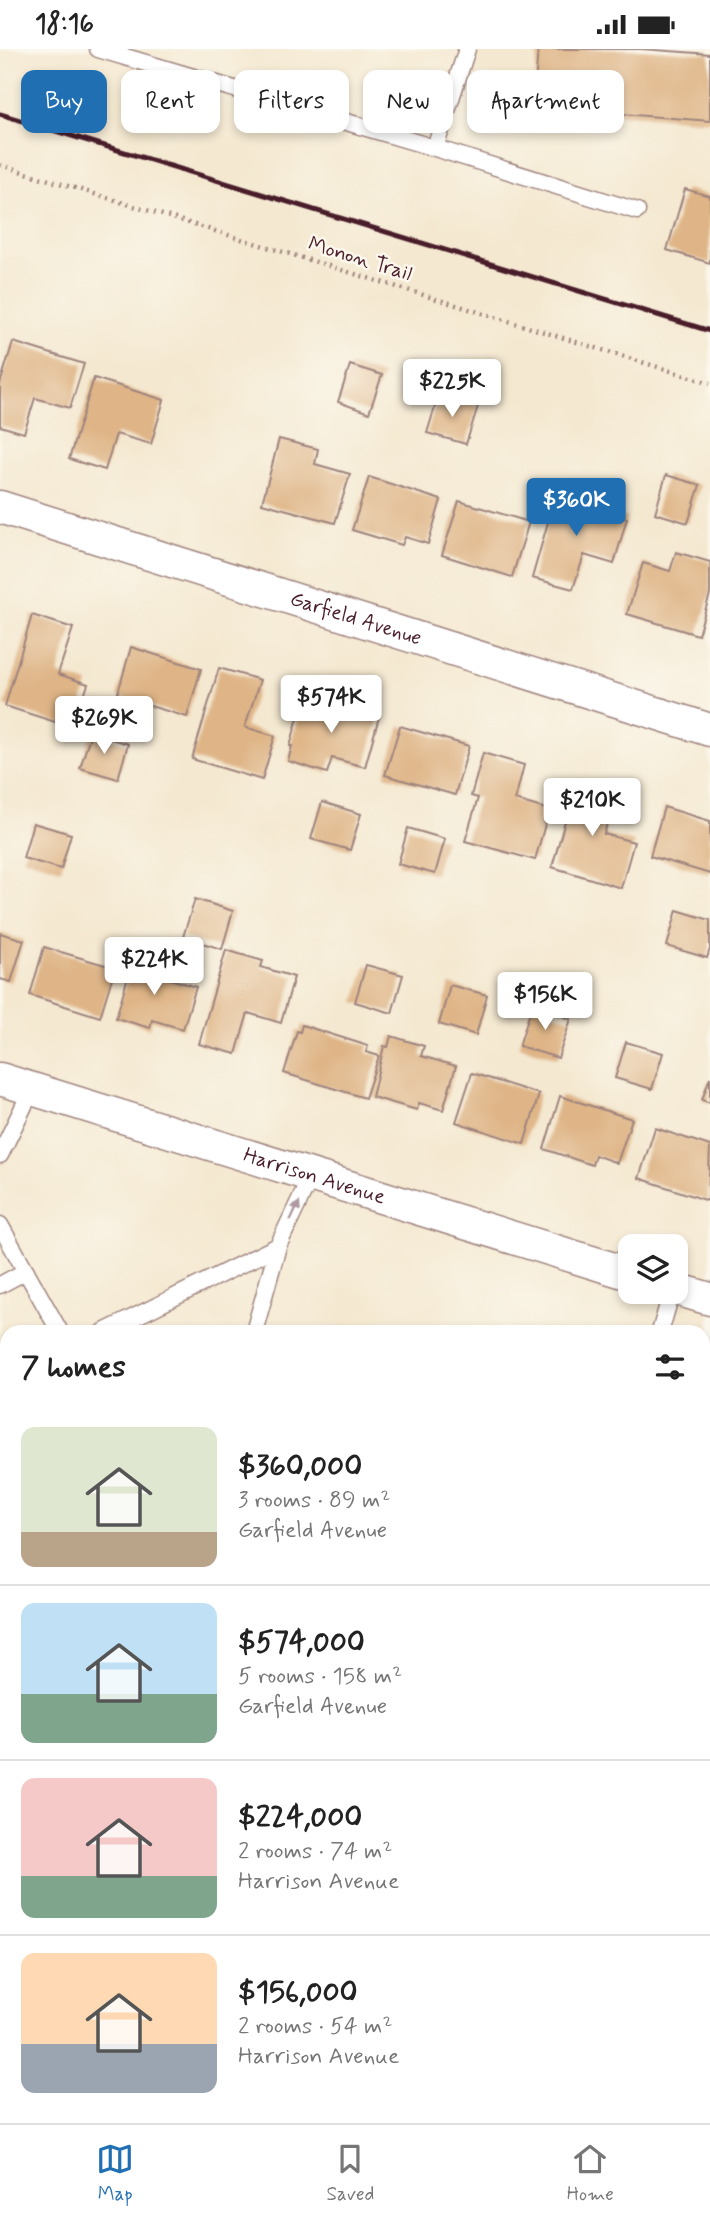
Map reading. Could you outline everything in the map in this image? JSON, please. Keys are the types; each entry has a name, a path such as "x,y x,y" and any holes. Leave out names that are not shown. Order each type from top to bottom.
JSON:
{"street":[{"name":"Garfield Avenue","path":"0,507 710,730"},
{"name":"Harrison Avenue","path":"0,1079 618,1271"},
{"path":"688,1294 710,1299"}],"lane":[{"path":"99,49 638,211"},
{"path":"435,148 467,49"},
{"path":"0,1155 33,1089"},
{"path":"256,1325 278,1245 312,1176"},
{"path":"0,1225 56,1325"},
{"path":"118,1325 278,1245"},
{"path":"0,1285 26,1272"},
{"path":"662,1325 669,1304"}],"path":[{"name":"Monon Trail","path":"0,165 710,383"}],"building":[{"path":"538,49 641,49 710,54 710,121 624,114 624,70 536,70"},
{"path":"685,189 710,196 710,263 667,250"},
{"path":"13,342 84,364 70,408 35,398 24,433 0,426 0,384"},
{"path":"350,365 382,375 369,413 338,402"},
{"path":"94,378 164,400 151,444 116,434 105,470 69,459"},
{"path":"439,394 478,406 466,444 427,433"},
{"path":"279,439 318,449 315,464 350,474 335,523 262,503"},
{"path":"666,475 700,485 688,523 655,513"},
{"path":"369,477 441,500 428,544 405,537 402,545 352,530"},
{"path":"558,487 599,499 596,509 627,518 614,564 584,555 573,589 532,578"},
{"path":"459,501 529,522 512,577 442,555"},
{"path":"676,552 710,562 710,594 698,635 627,614 643,563 670,571"},
{"path":"32,615 73,628 58,674 88,684 74,728 5,706"},
{"path":"131,647 201,669 187,717 117,696"},
{"path":"219,668 260,680 245,727 275,736 262,780 192,759"},
{"path":"304,696 379,717 365,767 332,758 327,773 288,761"},
{"path":"400,726 469,746 455,795 385,775"},
{"path":"91,733 128,744 118,779 80,768"},
{"path":"483,753 524,765 515,800 549,810 535,860 465,841 478,798 471,796"},
{"path":"577,779 617,791 604,834 634,842 621,888 552,867"},
{"path":"322,802 361,814 350,850 311,839"},
{"path":"664,807 710,821 710,874 650,856"},
{"path":"33,823 71,834 61,869 23,858"},
{"path":"408,828 445,839 435,874 398,864"},
{"path":"195,899 233,911 222,949 183,937"},
{"path":"677,910 710,920 710,949 707,958 667,946"},
{"path":"0,933 24,940 11,982 0,979"},
{"path":"44,947 115,968 100,1017 30,995"},
{"path":"226,950 263,961 261,967 294,977 281,1023 248,1013 236,1054 199,1044"},
{"path":"133,959 166,968 164,977 196,987 183,1029 152,1020 150,1028 116,1018"},
{"path":"366,965 403,975 392,1013 355,1002"},
{"path":"450,985 487,995 476,1035 439,1024"},
{"path":"532,1006 571,1019 558,1058 519,1046"},
{"path":"302,1025 368,1046 366,1052 379,1056 365,1098 284,1073 297,1031 300,1032"},
{"path":"391,1036 424,1046 421,1056 456,1066 443,1110 419,1103 417,1110 372,1097 384,1046 388,1047"},
{"path":"626,1042 663,1053 652,1089 615,1078"},
{"path":"472,1073 539,1094 524,1144 456,1122"},
{"path":"710,1077 710,1103 702,1100"},
{"path":"560,1096 632,1119 617,1163 595,1155 592,1165 544,1149"},
{"path":"655,1128 710,1146 708,1201 639,1178"}],"railway":[{"path":"0,114 710,331"}]}
